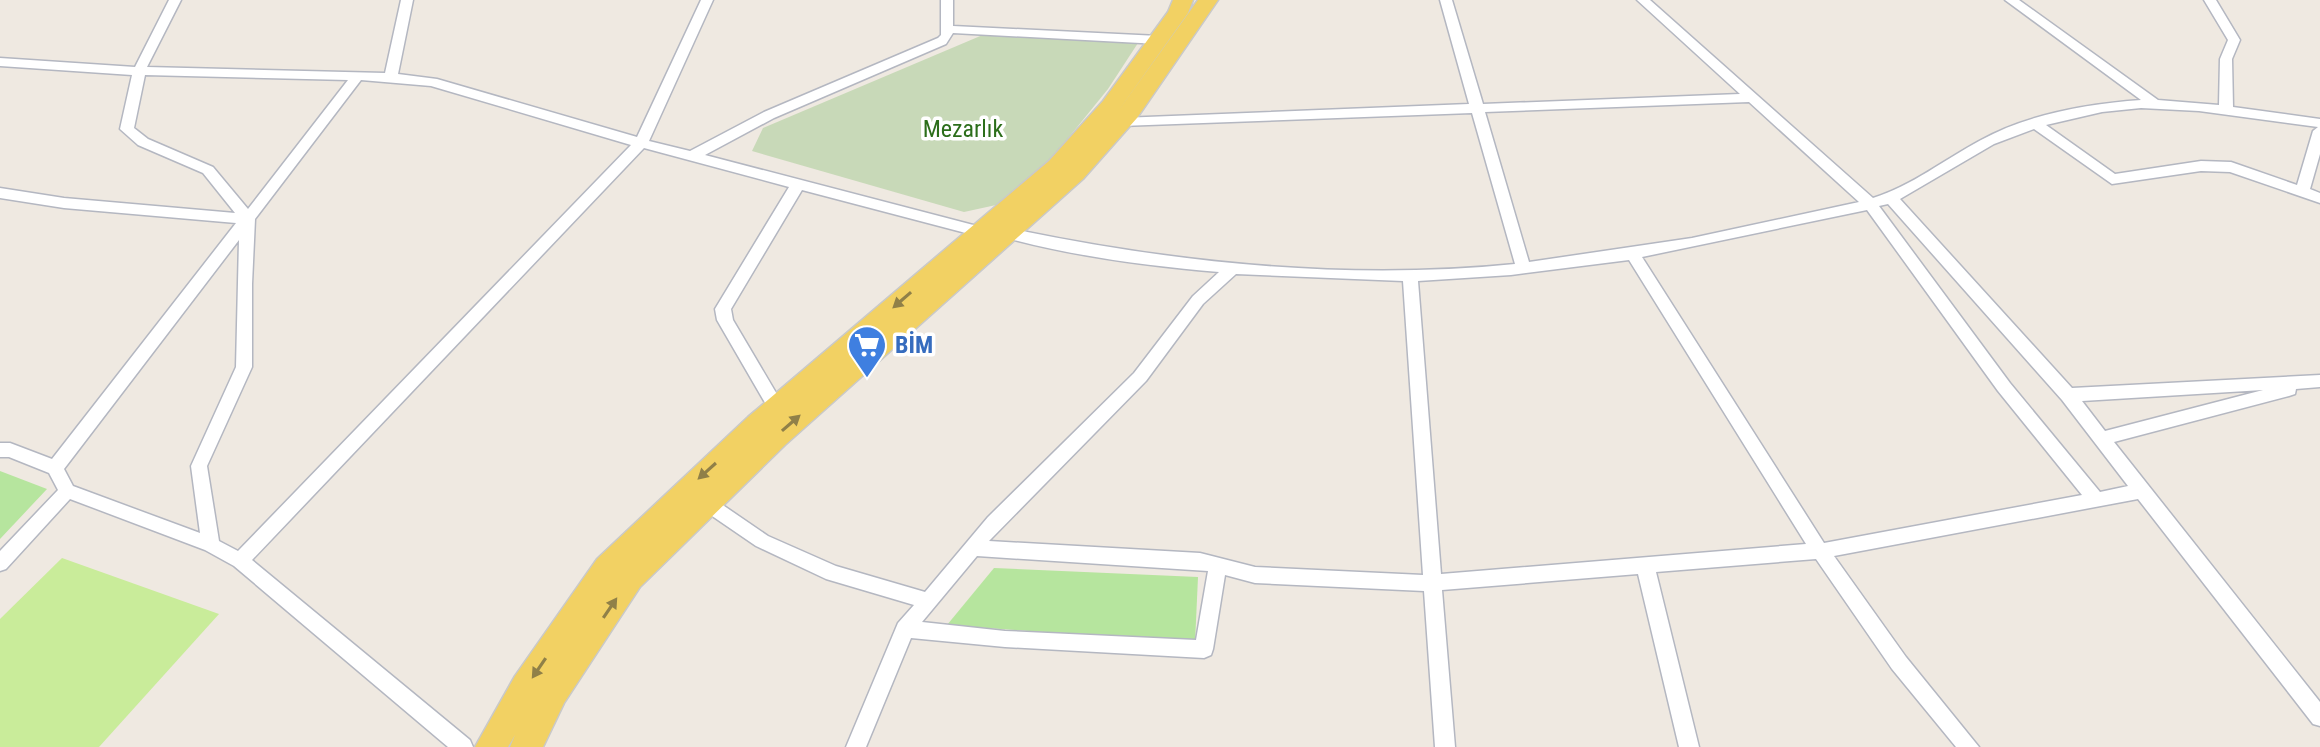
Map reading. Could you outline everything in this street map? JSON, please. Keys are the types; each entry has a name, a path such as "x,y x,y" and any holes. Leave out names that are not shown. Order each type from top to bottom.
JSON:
{"main road":[{"path":"491,747 526,686 607,568 666,509 777,408 1057,166 1111,106 1159,40 1183,0"},
{"path":"526,747 553,693 630,578 705,502 1075,174 1121,122 1195,23 1208,0"}],"street":[{"path":"175,0 139,71 127,129 143,142 208,170 248,219 244,367 199,466 211,545"},
{"path":"391,77 407,0"},
{"path":"240,561 641,143 707,0"},
{"path":"692,156 769,115 942,41 947,29 947,0"},
{"path":"1446,0 1523,267"},
{"path":"1643,0 1870,204 2004,387 2095,498"},
{"path":"2011,0 2154,103"},
{"path":"2210,0 2234,40 2226,59 2226,111"},
{"path":"947,29 1159,40"},
{"path":"0,62 139,71 391,77 432,82 641,143 981,232"},
{"path":"55,468 358,76"},
{"path":"1121,122 1477,111 1752,98"},
{"path":"1008,233 1080,250 1231,270 1410,275 1523,267 1721,238 1892,199 1967,151 2035,123 2154,103 2320,123"},
{"path":"2035,123 2112,179 2201,166 2231,167 2320,198"},
{"path":"2302,192 2320,131"},
{"path":"777,408 725,320 723,309 798,184"},
{"path":"0,193 64,203 248,219"},
{"path":"1892,199 2068,395 2320,717"},
{"path":"1632,253 1820,551 1899,663 1969,747"},
{"path":"856,747 905,629 994,522 1140,377 1198,300 1231,270"},
{"path":"1410,275 1445,747"},
{"path":"2068,395 2320,381"},
{"path":"2101,439 2320,381"},
{"path":"0,450 10,450 55,468 67,491 211,545 240,561 415,711 463,747"},
{"path":"0,563 67,491"},
{"path":"973,548 1200,561 1255,575 1434,583 1820,551 2142,491"},
{"path":"705,502 762,541 832,573 928,601"},
{"path":"905,629 1005,639 1204,649 1218,566"},
{"path":"1645,566 1689,747"}],"green space":[{"name":"Mezarlık","path":"985,34 1138,43 1108,89 1048,163 996,205 964,212 752,151 763,128"},
{"path":"0,471 47,489 0,539"},
{"path":"62,558 219,614 99,747 0,747 0,619"},
{"path":"994,568 1198,577 1195,643 947,625"}],"place":[{"name":"BİM","path":"867,379"}]}
